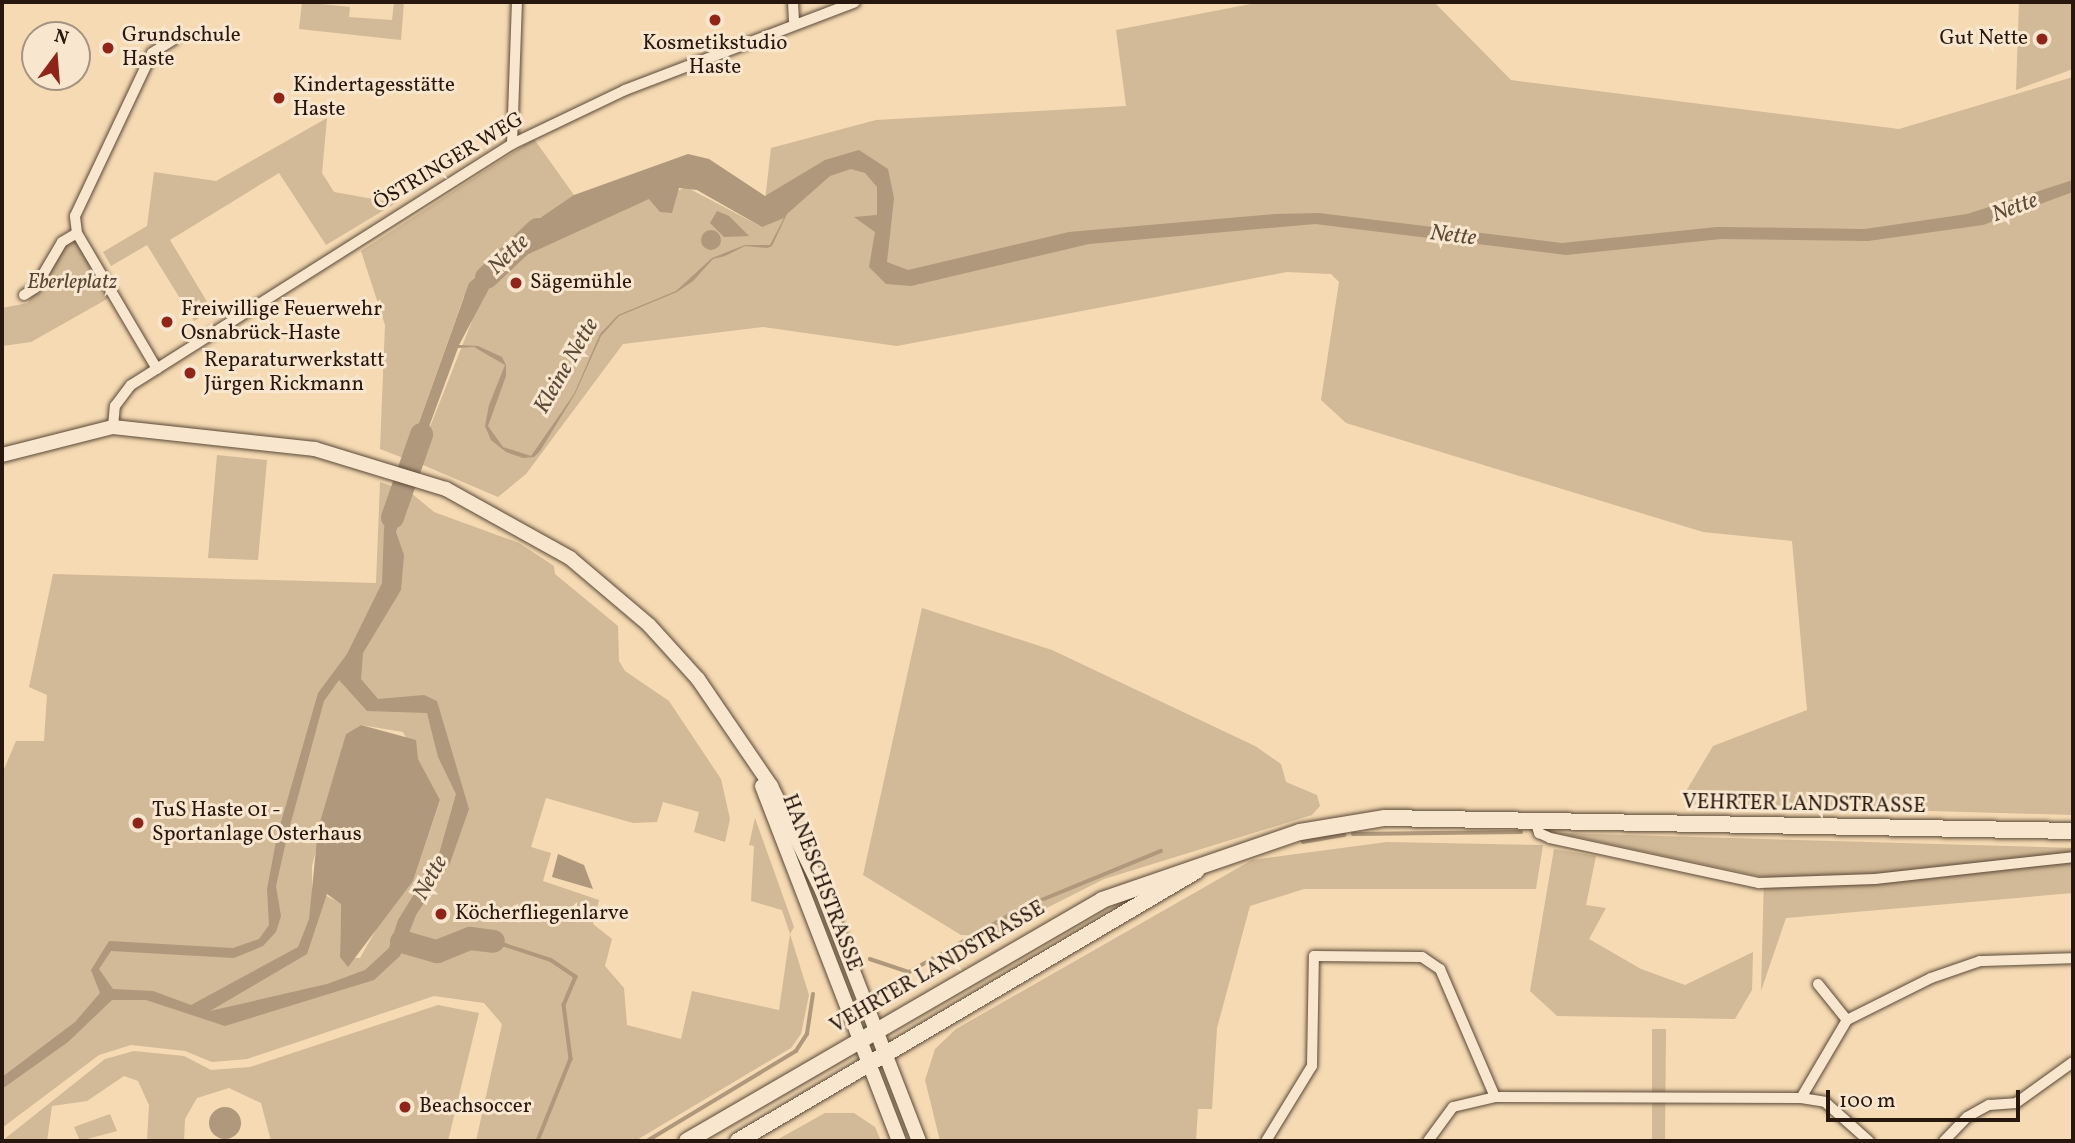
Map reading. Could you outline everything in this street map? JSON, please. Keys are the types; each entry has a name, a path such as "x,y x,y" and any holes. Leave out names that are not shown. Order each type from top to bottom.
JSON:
{"main road":[{"name":"VEHRTER LANDSTRASSE","path":"687,1141 1101,900 1222,856 1346,822 1535,820 2073,831"},
{"name":"VEHRTER LANDSTRASSE","path":"738,1141 1222,856"}],"street":[{"path":"512,144 517,2"},
{"path":"793,2 794,23"},
{"name":"ÖSTRINGER WEG","path":"113,428 121,396 157,369 512,144 794,23 855,2"},
{"path":"157,369 77,233 79,200 152,53 174,39"},
{"path":"24,295 35,288 62,242 77,233"},
{"name":"HANESCHSTRASSE","path":"2,455 113,428 258,439 417,478 526,530 612,591 698,680 744,743 822,891 919,1141"},
{"name":"HANESCHSTRASSE","path":"744,743 899,1141"},
{"path":"1535,820 1539,833 1550,838 1759,883 1875,879 2073,857"},
{"path":"1266,1141 1312,1066 1314,956 1422,957 1440,969 1495,1097"},
{"path":"1801,1098 1847,1020 1931,978 1980,961 2073,958"},
{"path":"1818,984 1847,1020"},
{"path":"1944,1141 1967,1117 1989,1105 2016,1103 2073,1062"},
{"path":"1428,1141 1453,1107 1495,1097 1658,1097 1801,1098 1825,1102 1869,1141"}],"green space":[{"path":"302,2 350,7 349,17 392,20 394,2 404,2 401,40 299,29"},
{"path":"1261,2 1434,2 1511,80 1899,129 2073,77 2073,815 1687,804 1682,798 1713,746 1807,710 1792,541 1703,532 1346,423 1321,400 1339,282 1331,274 1287,272 897,346 763,327 623,344 526,474 498,497 416,462 480,301 464,296 406,459 380,449 385,325 361,251 534,139 574,195 580,226 649,199 674,201 673,193 686,187 762,227 771,148 876,120 1126,106 1116,30"},
{"name":"Gut Nette","path":"2019,2 2073,2 2073,69 2016,90"},
{"path":"327,118 322,173 334,192 396,203 326,245 279,173 170,240 212,310 194,321 147,245 111,266 103,252 147,226 154,172 216,181"},
{"name":"Eberleplatz","path":"77,233 116,294 31,342 2,346 2,308 28,303 62,242"},
{"path":"217,455 267,460 258,560 208,558"},
{"path":"380,482 411,493 434,512 519,543 554,566 555,574 618,626 619,661 625,671 669,701 721,779 730,819 725,842 694,832 699,812 663,802 657,822 633,823 546,798 531,847 551,853 543,881 599,900 593,924 612,939 605,966 624,988 627,1025 681,1039 692,991 779,1010 790,934 809,995 801,1034 791,1048 635,1141 476,1141 502,1024 484,1003 434,996 247,1059 212,1062 185,1051 131,1045 99,1055 2,1128 2,774 16,741 44,741 47,695 29,687 53,574 376,583","holes":["361,725 403,732 440,801 413,881 390,905 360,958 340,957 341,903 312,889 312,866 346,734"]},
{"path":"922,608 1052,650 1255,746 1281,764 1286,782 1317,795 1320,806 1312,815 1104,879 991,936 961,935 863,875"},
{"path":"755,818 794,927 790,934 782,910 751,901 754,846 749,845"},
{"path":"1558,833 2073,848 2073,893 1786,918 1761,991 1764,877"},
{"path":"1387,842 1543,845 1536,889 1304,889 1250,906 1217,1028 1212,1109 1198,1109 1196,1141 940,1141 925,1080 935,1049 956,1029 1252,860"},
{"path":"1554,849 1596,856 1586,905 1606,908 1589,939 1641,969 1685,985 1753,952 1752,990 1735,1019 1557,1016 1530,991"},
{"path":"438,1005 479,1013 448,1141 271,1141 261,1103 229,1088 197,1098 185,1119 184,1141 147,1141 149,1105 138,1081 124,1076 87,1101 52,1106 47,1141 2,1141 105,1059 134,1051 184,1056 211,1070 250,1067"},
{"path":"1652,1029 1666,1029 1665,1141 1652,1141"},
{"path":"825,1113 854,1113 875,1127 881,1141 775,1141"},
{"path":"110,1114 117,1131 80,1141 74,1127"}],"water":[{"path":"859,150 888,169 894,198 887,262 908,270 1069,232 1276,214 1319,213 1562,243 1717,227 1865,229 1967,214 2073,180 2073,192 1983,225 1868,241 1721,239 1566,255 1315,224 1089,244 911,286 886,284 869,267 875,232 854,217 877,215 877,187 865,173 851,169 830,176 787,214 772,246 745,246 713,259 693,281 677,292 619,316 601,336 575,394 534,457 523,458 506,452 491,440 485,426 489,405 505,365 474,347 458,348 416,462 406,459 469,283 505,254 514,264 491,285 459,345 478,346 502,357 506,365 506,376 488,426 503,447 531,456 574,394 600,334 618,315 676,291 712,258 745,245 770,245 784,218 762,227 697,190 679,188 672,213 660,212 649,199 522,257 511,243 543,216 574,195 688,154 709,159 765,196 825,160"},
{"path":"717,211 729,216 749,236 724,237 710,223"},
{"path":"707,230 715,230 721,240 715,250 707,250 701,244 701,236"},
{"path":"396,488 407,492 396,532 404,555 401,590 363,653 361,679 378,699 424,695 437,701 469,809 450,863 416,915 400,956 374,980 225,1026 146,1000 112,1000 68,1042 2,1089 2,1077 75,1022 100,993 91,970 109,941 233,948 259,939 269,925 267,889 277,836 318,693 347,654 382,583 384,528","holes":["339,680 367,711 427,713 438,757 456,794 439,854 398,920 389,948 365,970 327,984 210,1011 307,954 327,894 341,904 340,957 348,967 413,881 440,800 418,759 416,740 361,725 346,734 318,829 309,919 298,947 191,1005 153,991 113,989 99,969 111,951 234,958 263,946 276,932 281,916 276,886 324,701"]},
{"path":"558,854 584,865 593,889 552,877"},
{"path":"225,1107 236,1112 241,1123 236,1134 225,1139 214,1134 209,1123 214,1112"}],"waterway":[{"name":"Nette","path":"486,277 537,229"},
{"name":"Nette","path":"392,517 421,434"},
{"path":"1353,834 1521,832"},
{"path":"1303,842 1344,835"},
{"path":"870,959 909,972 1022,908 1161,851"},
{"path":"401,941 437,951 470,938 493,941"},
{"path":"493,941 551,960 576,977 564,1005 571,1059 538,1141"},
{"path":"647,1141 796,1051 807,1034 813,994"}],"place":[{"name":"Kosmetikstudio Haste","path":"715,20"},
{"name":"Gut Nette","path":"2042,39"},
{"name":"Grundschule Haste","path":"108,48"},
{"name":"Kindertagesstätte Haste","path":"279,98"},
{"name":"Sägemühle","path":"516,283"},
{"name":"Freiwillige Feuerwehr Osnabrück-Haste","path":"167,322"},
{"name":"Reparaturwerkstatt Jürgen Rickmann","path":"190,373"},
{"name":"TuS Haste 01 - Sportanlage Osterhaus","path":"138,823"},
{"name":"Köcherfliegenlarve","path":"441,914"},
{"name":"Beachsoccer","path":"405,1107"}],"water label":[{"name":"Kleine Nette","path":"567,366"}]}
